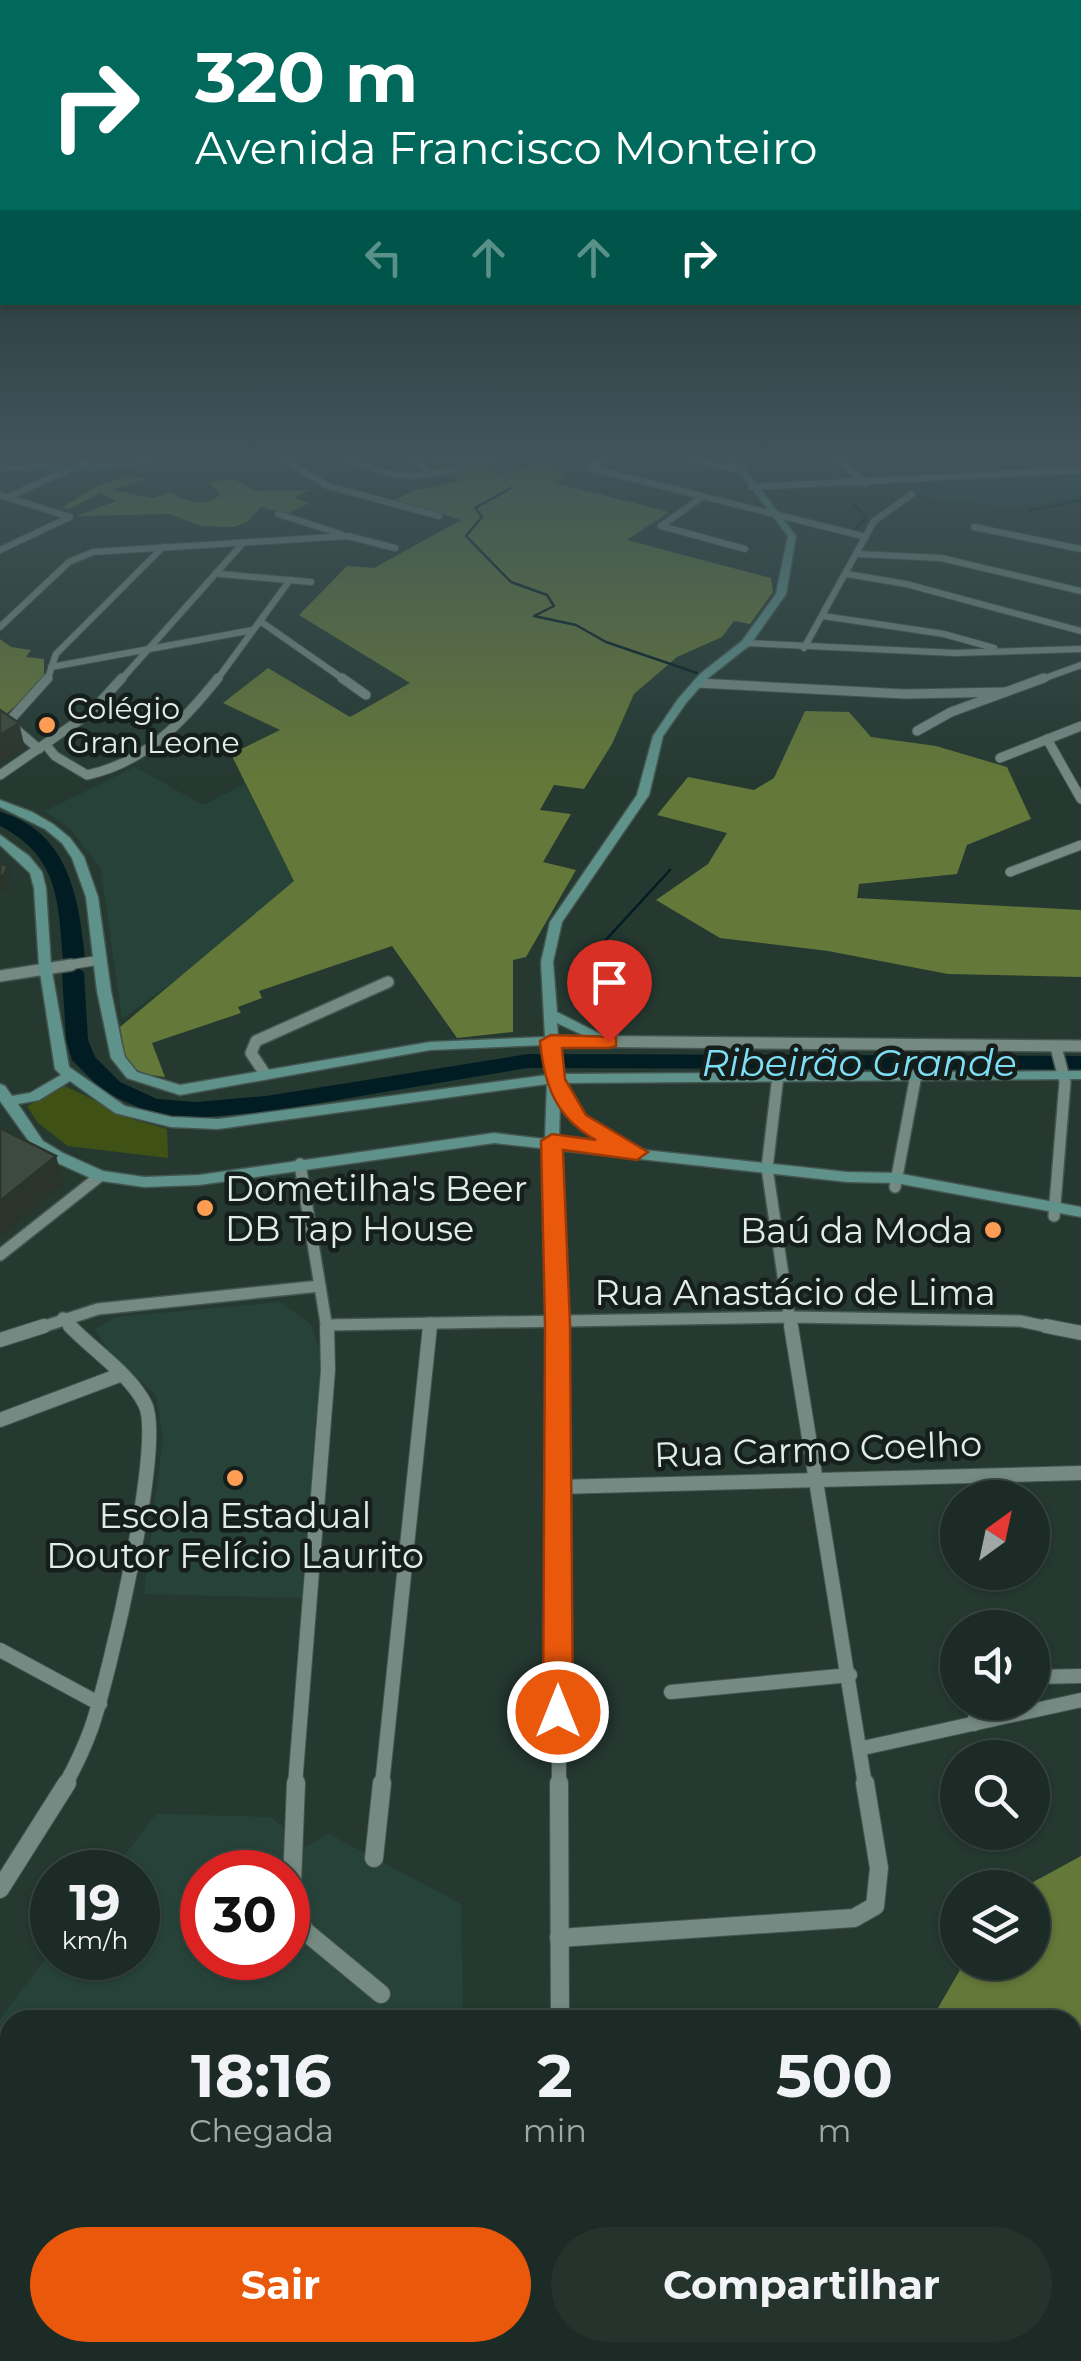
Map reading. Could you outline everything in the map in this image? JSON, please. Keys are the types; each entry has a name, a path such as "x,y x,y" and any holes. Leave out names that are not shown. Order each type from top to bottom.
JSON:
{"main road":[{"path":"552,1141 553,1061 547,962 556,922 643,795 658,736 698,683 746,644 781,594 788,563"},
{"path":"0,802 55,828 80,858 96,908 100,960 118,1058 132,1075 180,1090 430,1046 519,1040 550,1015"},
{"path":"0,839 36,872 57,1052 69,1076 120,1110 150,1119 203,1124 553,1061 778,1076 1070,1073"},
{"path":"550,1015 609,1042"},
{"path":"519,1040 553,1061 578,1120 637,1152"},
{"path":"2,1098 34,1097 69,1076"},
{"path":"2,1098 38,1144 100,1176 188,1181 462,1140 552,1141 896,1182 1054,1211 1081,1212"},
{"path":"1054,1211 1081,1222"}],"street":[{"path":"0,627 68,563"},
{"path":"147,563 56,654 46,683 10,722 39,749 56,756 79,774 100,774 150,749 176,726 290,580"},
{"path":"0,775 90,713 228,563"},
{"path":"804,648 853,563"},
{"path":"937,563 1081,591"},
{"path":"220,574 312,582"},
{"path":"848,574 906,584 1081,632"},
{"path":"823,616 957,637 1008,652"},
{"path":"260,621 366,695"},
{"path":"52,667 254,630"},
{"path":"956,653 965,645 957,637"},
{"path":"746,644 956,653 1081,649"},
{"path":"917,731 940,716 1081,666"},
{"path":"698,683 905,694 1006,692"},
{"path":"1000,758 1081,726"},
{"path":"1046,739 1081,799"},
{"path":"39,749 56,756"},
{"path":"1010,872 1081,844"},
{"path":"0,976 100,960"},
{"path":"265,1074 251,1053 256,1041 388,982"},
{"path":"553,1061 609,1042 1057,1050 1081,1046"},
{"path":"1054,1211 1070,1073 1057,1050"},
{"path":"896,1182 916,1074"},
{"path":"559,1938 854,1918 875,1906 879,1868 863,1748 767,1168 778,1076"},
{"path":"552,1141 558,1324 560,2010"},
{"path":"300,1164 327,1325 328,1370 293,1832 291,1908 306,1932 381,1994"},
{"path":"0,1255 100,1176"},
{"path":"0,1340 63,1318 130,1304 320,1286"},
{"name":"Rua Anastácio de Lima","path":"327,1325 558,1324 792,1316 1020,1321 1081,1333"},
{"path":"0,1889 60,1793 100,1704 134,1534 150,1429 147,1406 63,1318"},
{"path":"374,1858 430,1323"},
{"path":"0,1420 116,1376"},
{"name":"Rua Carmo Coelho","path":"557,1487 1081,1473"},
{"path":"0,1650 100,1704"},
{"path":"671,1692 850,1676"},
{"path":"1050,1677 1081,1676"},
{"path":"863,1748 1081,1700"},
{"path":"974,1724 975,1720"}],"shaded area":[{"path":"135,767 203,805 245,784 295,881 259,920 122,1019 101,869 70,829 45,811"},
{"name":"Escola Estadual Doutor Felício Laurito","path":"280,1302 311,1324 321,1354 302,1598 144,1594 163,1437 156,1395 112,1356 95,1330 115,1317"},
{"path":"156,1814 271,1817 305,1847 329,1834 461,1904 463,2010 7,2010 30,1979 160,1980 160,1850 129,1850"}],"green space":[{"path":"383,563 715,563 771,578 773,592 750,624 734,621 722,637 677,657 634,694 612,744 584,789 554,785 540,810 571,814 543,862 576,870 526,957 513,960 513,1032 457,1038 392,946 259,991 262,998 238,1007 241,1013 152,1043 165,1077 143,1074 126,1062 120,1027 294,881 231,754 280,730 223,703 268,668 350,717 410,683 299,615 347,566 374,568"},
{"path":"0,639 11,647 31,650 26,657 44,659 44,682 0,719"},
{"path":"805,711 849,712 871,737 936,746 1007,767 1031,819 967,845 957,874 859,884 857,898 1081,910 1081,977 948,974 828,951 720,938 656,900 708,864 727,833 657,815 688,777 754,790 774,778"},
{"path":"65,1086 135,1120 167,1129 168,1158 68,1146 38,1123 27,1106"},
{"path":"1081,1856 1081,2010 937,2010 954,1980 1050,1980 1050,1873"}],"building":[{"path":"0,710 19,723 0,735"},
{"path":"0,864 8,866 0,877"},
{"path":"0,1128 56,1156 0,1201"}],"waterway":[{"path":"493,563 511,582 547,595 554,606 534,616 576,625 606,642 697,673"},
{"name":"Ribeirão Grande","path":"0,818 39,843 52,858 66,892 74,958"},
{"path":"581,967 670,870"},
{"path":"577,971 581,967"},
{"name":"Ribeirão Grande","path":"73,972 77,1040 84,1060 112,1087 153,1106 196,1110 266,1104 528,1061 1081,1063"}],"place":[{"name":"Colégio Gran Leone","path":"47,725"},
{"name":"Dometilha's Beer DB Tap House","path":"205,1208"},
{"name":"Baú da Moda","path":"993,1230"},
{"name":"Escola Estadual Doutor Felício Laurito","path":"235,1478"}],"route":[{"path":"558,1712 558,1324 552,1141 637,1152 594,1132 570,1110 554,1079 551,1041 609,1042"}]}
